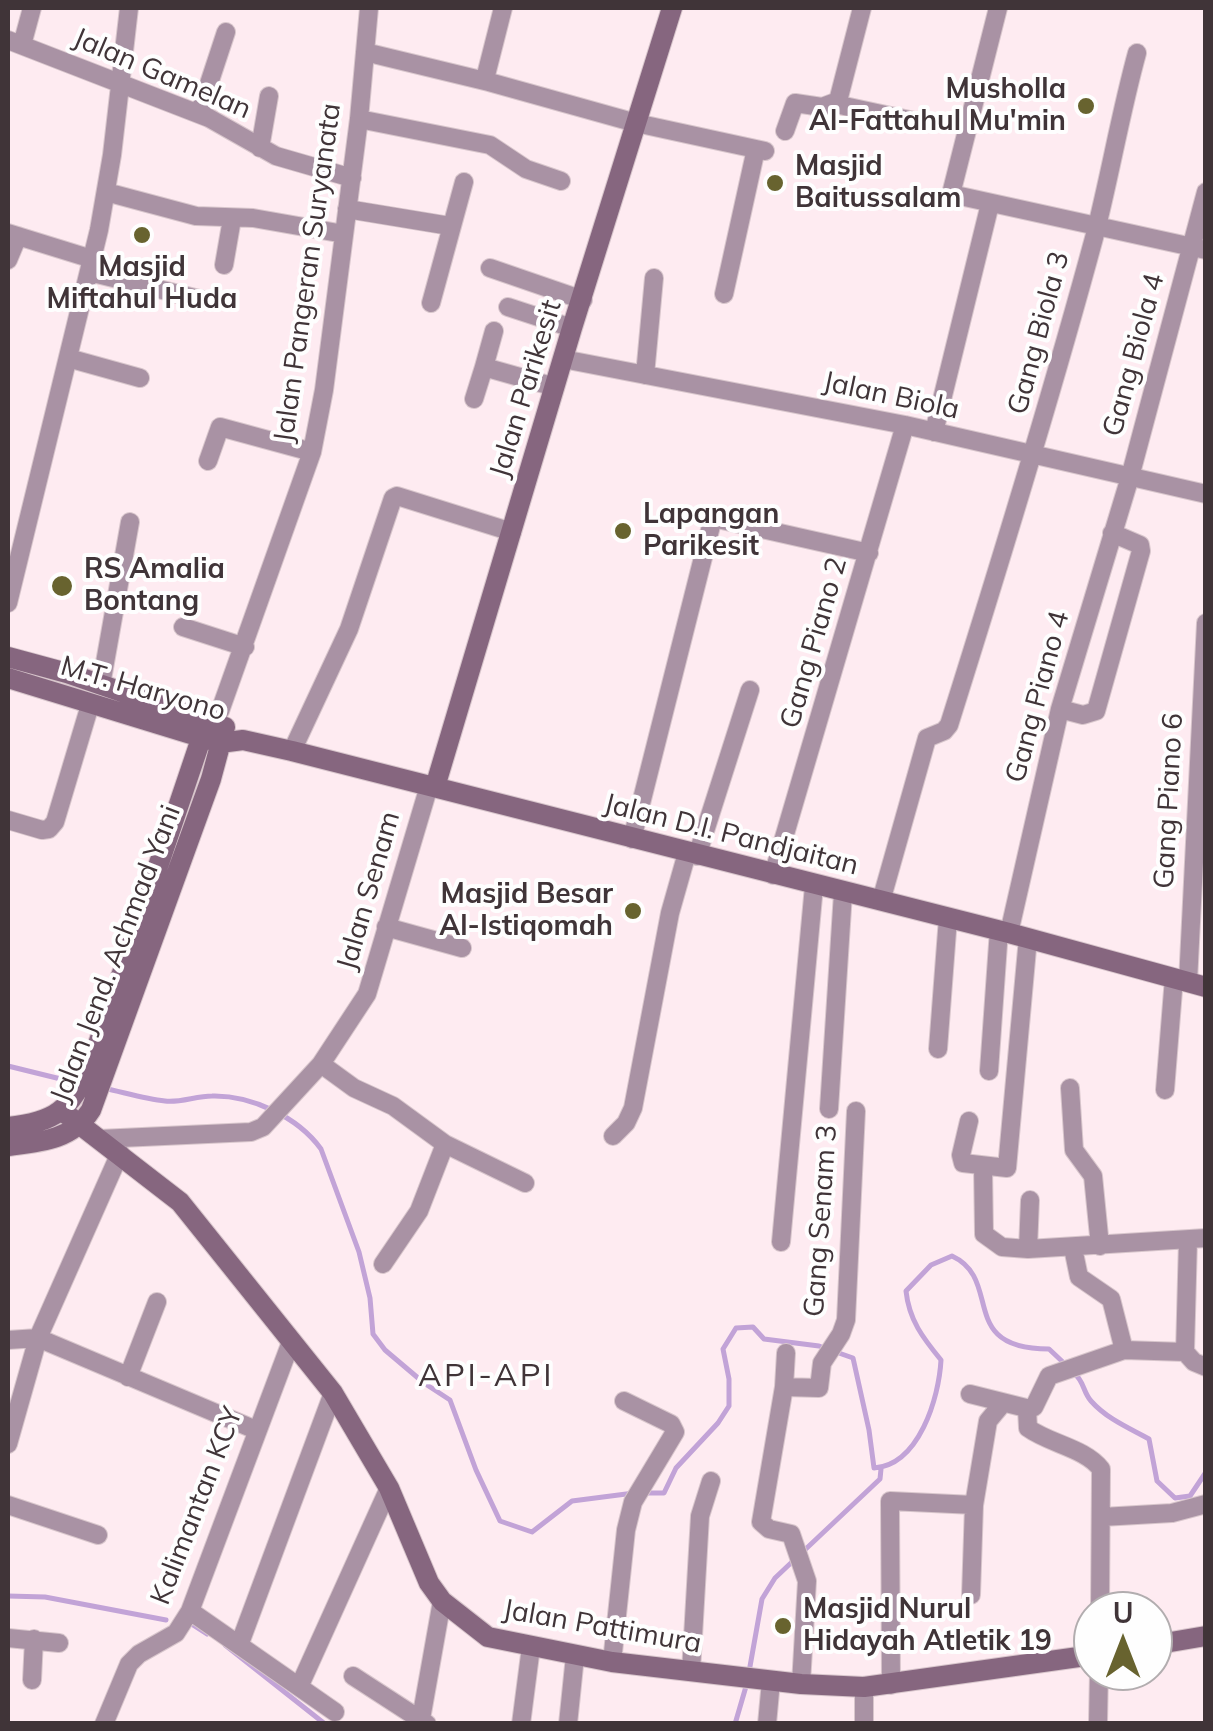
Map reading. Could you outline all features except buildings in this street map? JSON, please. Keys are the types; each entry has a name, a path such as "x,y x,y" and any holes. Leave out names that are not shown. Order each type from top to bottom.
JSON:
{"street":[{"path":"11,42 32,8"},
{"path":"8,603 91,266 106,192 129,8"},
{"name":"Jalan Pangeran Suryanata","path":"215,728 312,452 324,390 360,119 369,8"},
{"path":"488,82 486,76 503,8"},
{"name":"Jalan Parikesit","path":"432,786 672,8"},
{"path":"998,8 951,194 989,208 1194,252"},
{"path":"835,104 857,9"},
{"path":"198,114 226,32"},
{"name":"Jalan Gamelan","path":"11,42 198,114 276,156 352,178"},
{"path":"365,52 636,123 761,150 724,294"},
{"name":"Gang Biola 3","path":"881,901 928,738 950,724 1034,456 1138,53"},
{"path":"260,148 269,96"},
{"path":"784,131 795,103 822,108 835,104 914,120"},
{"path":"360,119 490,145 526,169 561,181"},
{"path":"430,303 464,182"},
{"path":"106,192 196,216 253,218 344,234"},
{"name":"Gang Biola 4","path":"1130,477 1194,252 1206,192"},
{"path":"934,432 989,208"},
{"path":"347,210 450,226"},
{"path":"224,265 232,219"},
{"path":"8,260 13,235 91,266 204,300"},
{"path":"490,268 583,300"},
{"path":"646,375 654,278"},
{"path":"508,307 572,328"},
{"path":"474,399 494,331"},
{"path":"68,358 140,378"},
{"name":"Jalan Biola","path":"563,359 905,425 1206,494"},
{"path":"484,367 555,387"},
{"name":"Gang Piano 2","path":"772,875 905,425"},
{"path":"208,461 220,427 312,452"},
{"name":"Gang Piano 4","path":"1012,934 1060,710 1130,477"},
{"path":"292,752 349,629 395,496 512,532"},
{"path":"632,839 713,518 869,552"},
{"path":"101,685 130,522"},
{"path":"1060,710 1083,715 1096,711 1141,551 1140,545 1112,533"},
{"name":"Gang Piano 6","path":"1165,1090 1189,982 1206,623"},
{"path":"183,627 244,647"},
{"name":"M.T. Haryono","path":"8,657 101,685 242,740"},
{"name":"M.T. Haryono","path":"8,678 90,705 215,728"},
{"path":"613,1136 626,1123 633,1108 670,913 750,690"},
{"path":"8,820 42,830 50,829 55,822 90,705"},
{"name":"Jalan Jend. Achmad Yani","path":"8,1146 47,1141 86,1119 99,1068 211,779 215,728"},
{"name":"Jalan D.I. Pandjaitan","path":"242,740 1189,982"},
{"name":"Jalan Senam","path":"99,1139 251,1132 263,1127 321,1064 367,994 432,786"},
{"path":"781,1242 814,886"},
{"name":"Gang Senam 3","path":"829,1110 842,892"},
{"path":"938,1049 948,918"},
{"path":"386,927 462,948"},
{"path":"988,1070 1012,934"},
{"path":"969,1121 963,1163 1008,1166 1012,934"},
{"path":"321,1064 354,1088 394,1106 445,1144 526,1183"},
{"name":"Jalan Jend. Achmad Yani","path":"8,1128 41,1124 61,1110 99,1068"},
{"path":"1070,1088 1074,1150 1094,1176 1100,1246"},
{"name":"Jalan Pattimura","path":"61,1110 86,1119 99,1139 180,1202 333,1392 389,1488 429,1582 442,1601 488,1637 612,1662 801,1684 864,1687 1073,1659"},
{"name":"Gang Senam 3","path":"784,1387 818,1389 823,1359 846,1320 856,1112"},
{"path":"383,1264 419,1211 445,1144"},
{"path":"8,1444 38,1338 120,1154"},
{"path":"970,1394 1034,1408 1050,1376 1124,1350 1195,1360 1197,1239 1072,1248 1002,1247 984,1234 983,1166"},
{"path":"1028,1249 1030,1200"},
{"path":"1072,1248 1079,1277 1111,1299 1124,1350"},
{"path":"128,1377 158,1302"},
{"path":"8,1340 38,1338 256,1430"},
{"name":"Kalimantan KCY","path":"104,1724 129,1664 176,1632 190,1611 291,1342"},
{"path":"786,1353 761,1522 791,1534 806,1581 801,1684"},
{"path":"240,1643 333,1392"},
{"path":"612,1662 626,1530 633,1502 675,1428 624,1401"},
{"path":"971,1595 974,1504 988,1421 1003,1403"},
{"path":"1027,1409 1028,1428 1099,1464 1103,1475 1100,1591"},
{"path":"692,1672 700,1516 711,1481"},
{"path":"300,1685 389,1488"},
{"path":"891,1686 890,1502 974,1504"},
{"path":"8,1504 98,1535"},
{"path":"1102,1517 1172,1513 1206,1504"},
{"path":"353,1676 424,1721 442,1601"},
{"path":"190,1611 334,1712"},
{"path":"1173,1642 1206,1636"},
{"path":"8,1638 59,1642"},
{"path":"32,1680 34,1639"},
{"path":"521,1724 530,1647"},
{"path":"568,1724 575,1656"},
{"path":"756,1679 767,1724"},
{"path":"864,1687 864,1724"},
{"path":"1098,1724 1099,1691"}],"waterway":[{"path":"8,1066 77,1083"},
{"path":"103,1088 165,1101 212,1096 242,1099 273,1110 311,1137 321,1149 359,1252 370,1298 373,1334 385,1350 450,1400 500,1521 532,1532 572,1501 634,1493"},
{"path":"645,1493 664,1493 676,1468 729,1406 723,1349 736,1328 753,1327 764,1339 819,1346 853,1358 874,1468 903,1455 924,1427 931,1410 941,1360 918,1328 906,1291 931,1265 952,1256 967,1267 976,1281 991,1326 1002,1338 1020,1346 1049,1349 1066,1365"},
{"path":"1074,1373 1097,1407 1149,1439 1157,1481 1175,1498 1190,1496 1206,1472"},
{"path":"749,1672 762,1599 775,1578 880,1479 881,1469"},
{"path":"8,1596 45,1597 166,1620"},
{"path":"193,1625 207,1634"},
{"path":"225,1645 325,1724"},
{"path":"735,1724 747,1683"}],"place":[{"name":"Musholla Al-Fattahul Mu'min","path":"1086,106"},
{"name":"Masjid Baitussalam","path":"775,183"},
{"name":"Masjid Miftahul Huda","path":"142,235"},
{"name":"Lapangan Parikesit","path":"623,531"},
{"name":"RS Amalia Bontang","path":"62,586"},
{"name":"Masjid Besar Al-Istiqomah","path":"633,911"},
{"name":"Masjid Nurul Hidayah Atletik 19","path":"783,1626"}],"district":[{"name":"API-API","path":"486,1376"}]}
